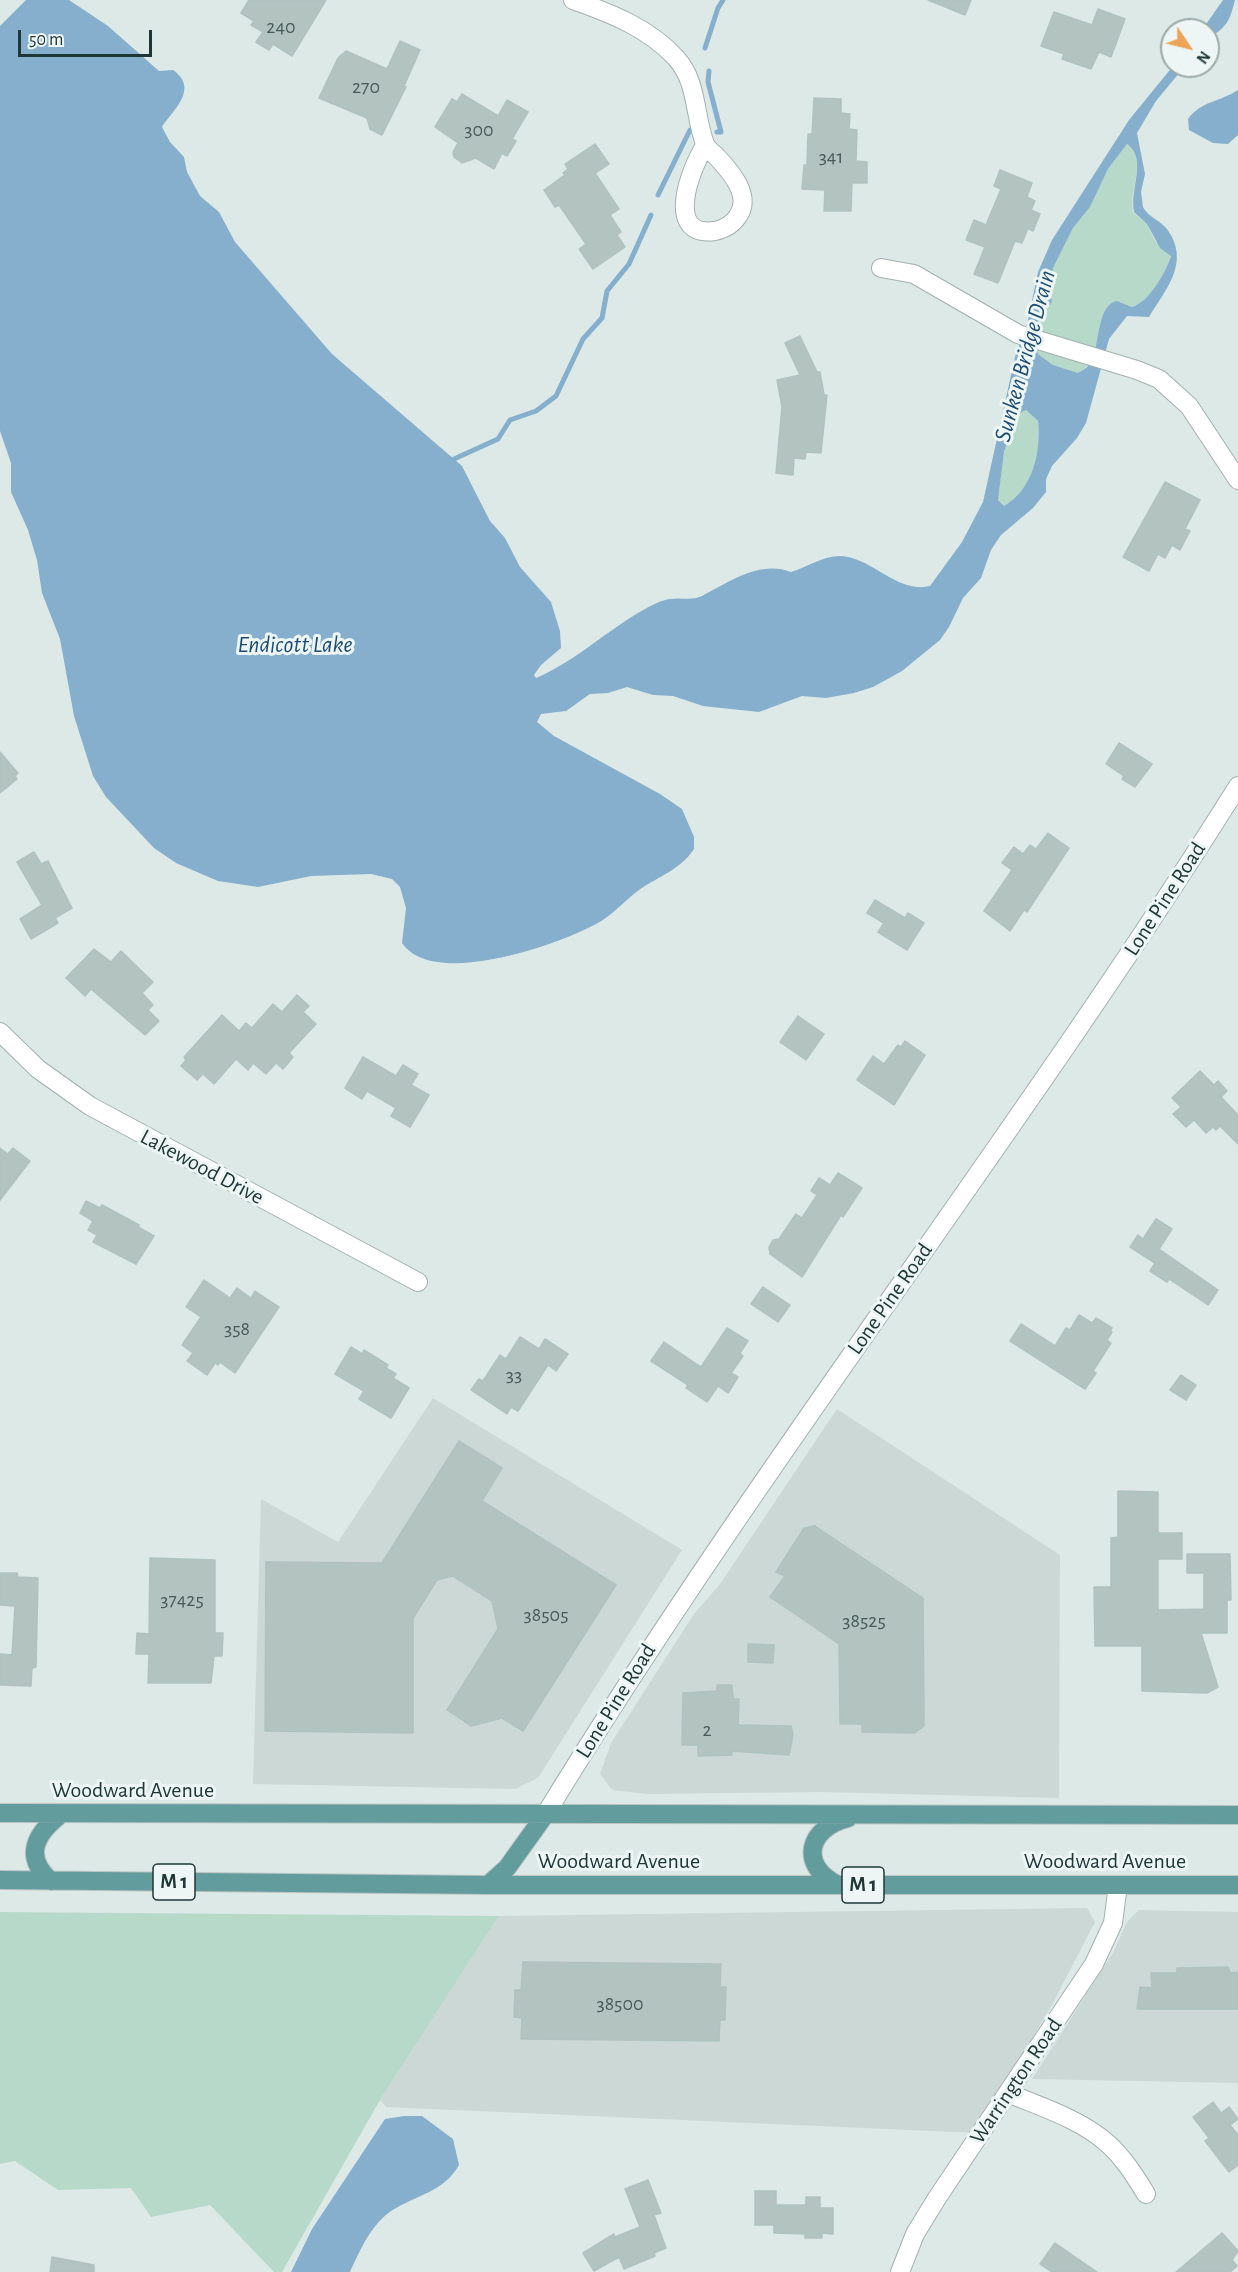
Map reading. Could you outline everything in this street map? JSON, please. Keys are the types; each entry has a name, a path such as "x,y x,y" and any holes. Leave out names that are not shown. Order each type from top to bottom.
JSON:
{"main road":[{"name":"Woodward Avenue","path":"0,1814 1238,1815"},
{"path":"51,1881 42,1873 35,1860 35,1850 39,1838 49,1823 61,1814"},
{"path":"488,1885 507,1868 545,1815"},
{"path":"838,1885 818,1871 811,1857 812,1849 821,1834 837,1822 859,1816"},
{"name":"Woodward Avenue","path":"0,1880 488,1885 1238,1885"}],"street":[{"path":"573,0 627,22 648,34 677,59 694,93 705,146"},
{"path":"881,268 914,274 1018,334 1105,359 1159,379 1177,393 1238,480"},
{"name":"Lone Pine Road","path":"545,1815 685,1594 1082,1024 1238,786"},
{"name":"Lakewood Drive","path":"0,1032 38,1069 90,1106 418,1282"},
{"name":"Warrington Road","path":"900,2272 915,2234 1073,1997 1106,1943 1113,1923 1118,1885"},
{"path":"1008,2093 1089,2129 1108,2143 1126,2164 1146,2194"}],"shaded area":[{"path":"433,1398 682,1550 538,1778 515,1789 253,1784 261,1499 338,1542"},
{"path":"837,1409 1060,1555 1059,1798 822,1792 647,1794 612,1790 600,1774 611,1743 694,1614 720,1584"},
{"path":"1087,1908 1095,1922 1053,2003 977,2133 386,2107 380,2100 499,1916"},
{"path":"1139,1910 1238,1912 1238,2083 1032,2079 1114,1951 1127,1922"}],"green space":[{"path":"1127,144 1133,150 1137,166 1133,212 1147,224 1155,241 1171,256 1161,278 1145,299 1132,307 1117,301 1090,364 1078,373 1053,365 1038,354 1035,332 1039,320 1052,302 1049,281 1054,266 1073,228 1090,207 1108,169"},
{"path":"1026,410 1038,421 1036,457 1033,469 1022,490 1004,506 998,500 1004,452 1016,415"},
{"path":"0,1912 499,1916 380,2100 282,2272 274,2272 210,2205 151,2217 131,2188 58,2190 15,2161 0,2164"}],"water":[{"name":"Endicott Lake","path":"26,0 69,0 108,26 159,71 173,70 181,77 184,92 181,100 162,127 170,142 184,157 187,172 200,196 219,212 235,242 332,354 462,466 490,521 505,538 520,567 551,602 560,631 561,648 541,665 534,675 536,678 565,663 631,617 654,604 670,599 698,597 756,571 779,569 791,572 821,560 840,556 863,562 907,585 930,586 962,542 983,502 1015,357 1028,320 1038,272 1052,240 1129,120 1163,78 1175,78 1156,101 1137,133 1145,174 1141,192 1143,207 1167,229 1174,241 1177,253 1173,275 1149,317 1127,316 1109,339 1086,423 1077,438 1052,466 1046,479 1046,492 1033,508 1001,535 991,550 981,578 963,598 940,640 902,671 873,687 826,698 802,696 759,712 703,706 673,696 653,695 627,687 608,693 590,694 566,711 541,714 537,722 554,736 660,794 682,809 694,837 694,849 676,868 639,890 602,920 578,933 526,951 496,959 467,963 440,962 418,956 402,943 406,908 400,887 392,879 371,874 311,876 258,887 218,881 176,863 154,848 106,797 93,776 74,716 60,639 42,593 37,560 28,530 11,492 11,463 0,431 0,26","holes":["1127,144 1133,150 1137,166 1134,212 1147,224 1160,248 1171,256 1161,278 1145,299 1132,307 1117,301 1105,310 1093,357 1089,365 1078,373 1053,365 1038,354 1035,332 1039,320 1052,302 1049,281 1073,228 1090,207 1108,169","1026,410 1038,421 1038,445 1033,469 1022,490 1004,506 998,500 1004,452 1016,415"]},
{"path":"1223,0 1235,0 1227,23 1220,31 1220,18 1210,18"},
{"path":"1238,90 1238,135 1228,144 1213,143 1189,130 1188,119 1193,113"},
{"path":"422,2116 453,2139 459,2165 453,2174 429,2192 391,2211 384,2217 367,2238 350,2272 291,2272 312,2229 385,2119"}],"building":[{"path":"249,0 326,0 292,56 273,44 269,50 256,42 263,32 251,25 254,21 241,13"},
{"path":"928,0 971,0 965,15"},
{"path":"1098,9 1125,19 1111,57 1099,52 1091,69 1062,59 1064,54 1041,46 1054,12 1092,25"},
{"path":"400,41 420,50 404,86 406,87 382,135 370,129 367,118 319,98 338,58 346,51 387,69"},
{"path":"462,94 498,116 507,100 528,112 512,139 516,141 507,156 502,153 494,169 476,158 462,163 454,157 453,152 458,143 435,127 452,99 457,102"},
{"path":"814,98 841,99 841,113 850,114 849,129 857,130 856,161 867,162 867,183 852,183 851,211 824,211 825,190 802,189 804,165 807,165 808,134 812,134"},
{"path":"595,144 609,164 595,173 619,209 610,215 621,232 617,235 625,247 593,269 579,249 586,244 559,205 555,207 544,190 565,175 563,173 568,169 565,164"},
{"path":"1000,170 1032,183 1027,197 1035,201 1031,210 1040,214 1033,231 1028,228 1022,243 1015,241 998,283 974,274 985,247 966,240 974,220 986,225 1001,189 994,186"},
{"path":"800,336 817,372 820,372 824,395 827,395 821,453 806,452 805,459 794,458 793,475 776,473 782,407 777,380 800,375 785,343"},
{"path":"1165,482 1200,500 1185,529 1190,531 1180,550 1172,545 1165,558 1158,554 1149,571 1123,557"},
{"path":"1119,743 1152,764 1135,787 1122,779 1124,776 1106,764"},
{"path":"0,752 18,773 15,776 17,779 0,793"},
{"path":"1048,833 1069,848 1027,912 1024,910 1010,931 984,911 1012,870 1002,863 1014,847 1023,854 1030,845 1036,849"},
{"path":"34,852 41,864 48,861 72,908 55,918 58,923 31,939 20,919 42,905 17,862"},
{"path":"875,900 905,918 908,913 924,923 907,950 878,932 884,923 867,913"},
{"path":"94,949 111,962 121,951 153,982 142,993 153,1005 148,1010 159,1021 145,1035 91,989 85,996 66,978"},
{"path":"297,995 309,1006 303,1012 316,1024 289,1053 293,1057 283,1069 276,1063 266,1074 253,1063 248,1070 236,1059 214,1084 203,1074 197,1080 181,1066 186,1060 184,1057 222,1015 239,1031 246,1023 252,1028 273,1004 282,1012"},
{"path":"798,1016 824,1034 806,1060 780,1042"},
{"path":"905,1041 925,1055 894,1105 857,1080 873,1056 884,1064 898,1045 901,1047"},
{"path":"363,1057 396,1076 403,1065 418,1074 411,1085 429,1095 410,1127 391,1116 396,1108 367,1091 362,1099 345,1088"},
{"path":"1200,1071 1214,1085 1218,1081 1227,1091 1221,1097 1238,1115 1238,1144 1220,1126 1216,1130 1213,1127 1206,1133 1194,1120 1186,1127 1173,1114 1181,1107 1172,1098"},
{"path":"0,1148 8,1154 13,1148 30,1161 0,1200"},
{"path":"838,1173 862,1188 843,1217 841,1215 802,1277 770,1254 769,1247 773,1240 779,1239 796,1214 802,1218 817,1195 811,1191 819,1178 830,1185"},
{"path":"86,1201 100,1208 102,1205 154,1236 136,1264 93,1242 97,1235 88,1230 93,1221 80,1213"},
{"path":"1156,1219 1172,1229 1159,1249 1218,1290 1208,1305 1169,1279 1167,1282 1150,1271 1155,1263 1130,1247 1138,1235 1143,1239"},
{"path":"204,1280 230,1298 237,1288 251,1298 255,1291 279,1307 235,1373 220,1362 218,1365 215,1363 207,1375 187,1361 193,1353 182,1345 201,1317 186,1307"},
{"path":"763,1287 790,1305 778,1322 751,1304"},
{"path":"1079,1315 1092,1323 1096,1318 1112,1328 1107,1340 1111,1343 1093,1371 1096,1373 1085,1389 1010,1341 1021,1324 1055,1346 1066,1328 1070,1330"},
{"path":"727,1328 748,1341 740,1353 743,1356 731,1373 738,1377 728,1393 718,1386 707,1402 686,1388 688,1385 651,1361 664,1342 701,1367"},
{"path":"520,1337 539,1349 545,1339 568,1354 556,1371 548,1365 518,1411 511,1407 507,1414 471,1390 479,1379 483,1381 500,1355 506,1359"},
{"path":"351,1347 362,1354 364,1350 388,1365 386,1368 396,1374 393,1378 409,1388 391,1418 359,1399 364,1391 335,1374"},
{"path":"1181,1375 1196,1385 1186,1400 1170,1390"},
{"path":"459,1441 502,1468 482,1501 616,1585 523,1731 502,1718 471,1726 447,1710 498,1629 492,1601 453,1576 437,1580 413,1618 413,1733 265,1731 266,1562 382,1563"},
{"path":"1118,1491 1158,1492 1158,1533 1182,1533 1182,1559 1158,1559 1158,1610 1204,1609 1204,1573 1187,1573 1187,1554 1230,1554 1231,1600 1227,1600 1227,1633 1201,1633 1218,1687 1207,1693 1142,1691 1142,1646 1095,1646 1094,1587 1111,1587 1111,1538 1118,1537"},
{"path":"815,1526 923,1598 924,1726 915,1733 862,1732 862,1724 840,1724 839,1644 770,1597 785,1576 776,1572 804,1528"},
{"path":"150,1558 215,1560 215,1633 223,1633 222,1656 214,1656 211,1683 148,1683 149,1654 136,1654 137,1633 149,1634"},
{"path":"0,1573 17,1573 18,1577 38,1578 36,1667 32,1668 31,1686 0,1685 0,1654 12,1655 15,1606 0,1605"},
{"path":"748,1644 774,1645 773,1663 748,1662"},
{"path":"717,1685 732,1685 733,1699 739,1699 738,1725 791,1726 793,1735 789,1755 732,1751 732,1755 698,1756 698,1745 682,1745 683,1693 717,1691"},
{"path":"523,1962 721,1964 720,1987 726,1987 725,2020 720,2020 719,2041 521,2039 522,2018 514,2017 515,1990 521,1990"},
{"path":"1228,1967 1230,1973 1238,1972 1238,2009 1137,2009 1140,1987 1152,1988 1151,1973 1177,1973 1177,1968"},
{"path":"1213,2102 1221,2113 1229,2107 1238,2119 1230,2125 1238,2135 1238,2165 1229,2172 1205,2141 1209,2138 1193,2117"},
{"path":"648,2180 661,2213 654,2215 666,2248 654,2253 655,2256 624,2269 619,2257 594,2271 583,2253 614,2234 615,2237 640,2227 625,2189"},
{"path":"755,2191 776,2191 776,2205 806,2205 806,2197 820,2197 820,2208 833,2208 833,2234 822,2233 822,2238 805,2238 805,2234 774,2233 774,2225 755,2225"},
{"path":"1222,2233 1238,2251 1232,2260 1237,2266 1230,2272 1176,2272"},
{"path":"1055,2243 1097,2272 1052,2272 1040,2264"},
{"path":"52,2257 94,2265 94,2272 50,2272"}],"waterway":[{"path":"705,48 718,8 723,0"},
{"path":"709,71 708,82 721,132 717,132"},
{"path":"658,195 690,130"},
{"path":"454,459 498,439 510,420 536,411 556,396 583,339 602,318 607,291 629,264 651,215"}],"water label":[{"name":"Sunken Bridge Drain","path":"1025,356"}]}
